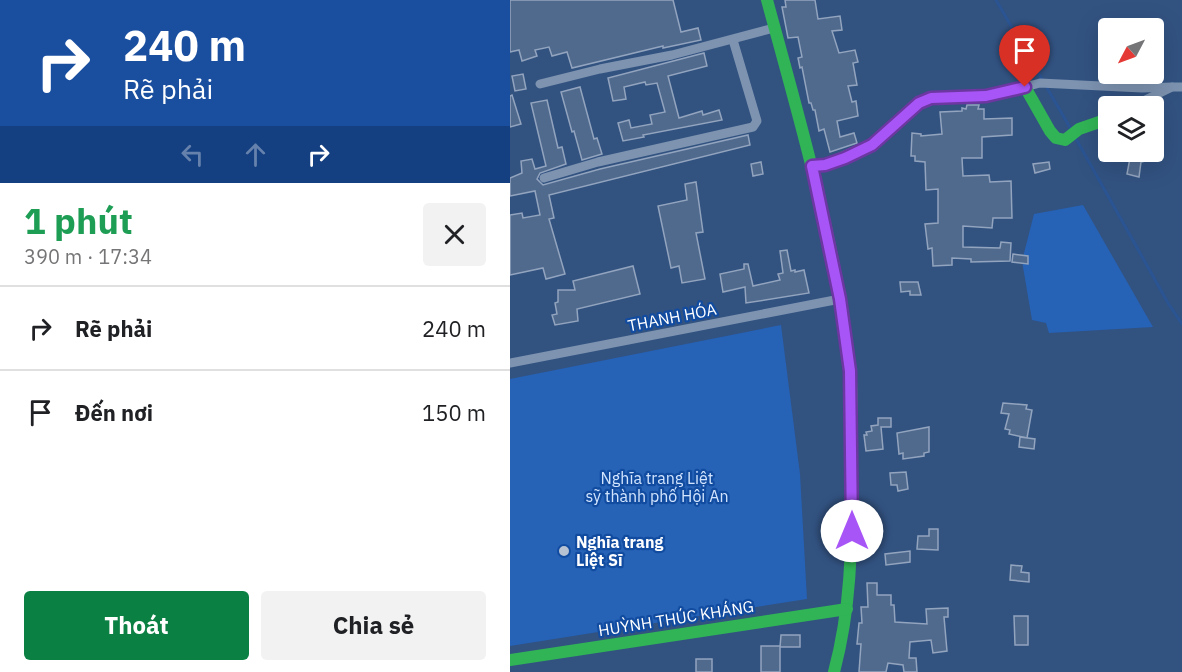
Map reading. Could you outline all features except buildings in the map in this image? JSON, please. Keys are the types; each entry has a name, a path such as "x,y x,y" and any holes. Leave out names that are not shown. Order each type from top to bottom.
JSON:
{"street":[{"path":"767,0 812,166 840,299 850,371 852,553 844,635 834,672"},
{"path":"540,84 733,40 774,28"},
{"path":"544,178 598,162 753,127 757,121 733,40"},
{"path":"812,166 825,165 872,145 919,103 931,98 986,96 1044,84 1177,87"},
{"path":"1025,87 1056,138 1065,140 1078,129 1098,124"},
{"path":"1156,96 1177,87"},
{"name":"THANH HÓA","path":"510,363 840,299"},
{"name":"HUỲNH THÚC KHÁNG","path":"510,660 847,609"}],"green space":[{"path":"1083,205 1153,327 1049,333 1046,323 1032,320 1022,261 1034,214"},
{"name":"Nghĩa trang Liệt sỹ thành phố Hội An","path":"781,325 800,474 807,599 510,646 510,379"}],"waterway":[{"path":"996,0 1072,131"},
{"path":"1075,137 1182,324"}],"traffic: fast":[{"path":"767,0 816,183 836,275 850,369 851,555 844,625 834,672"},
{"path":"812,166 825,165 872,145 919,103 931,98 986,96 1025,87 1056,138 1065,140 1079,129 1098,122"},
{"path":"510,660 847,609"}],"place":[{"name":"Nghĩa trang Liệt Sĩ","path":"564,551"}],"route":[{"path":"852,531 850,371 840,299 812,166 825,165 872,145 919,103 931,98 986,96 1025,87"}]}
